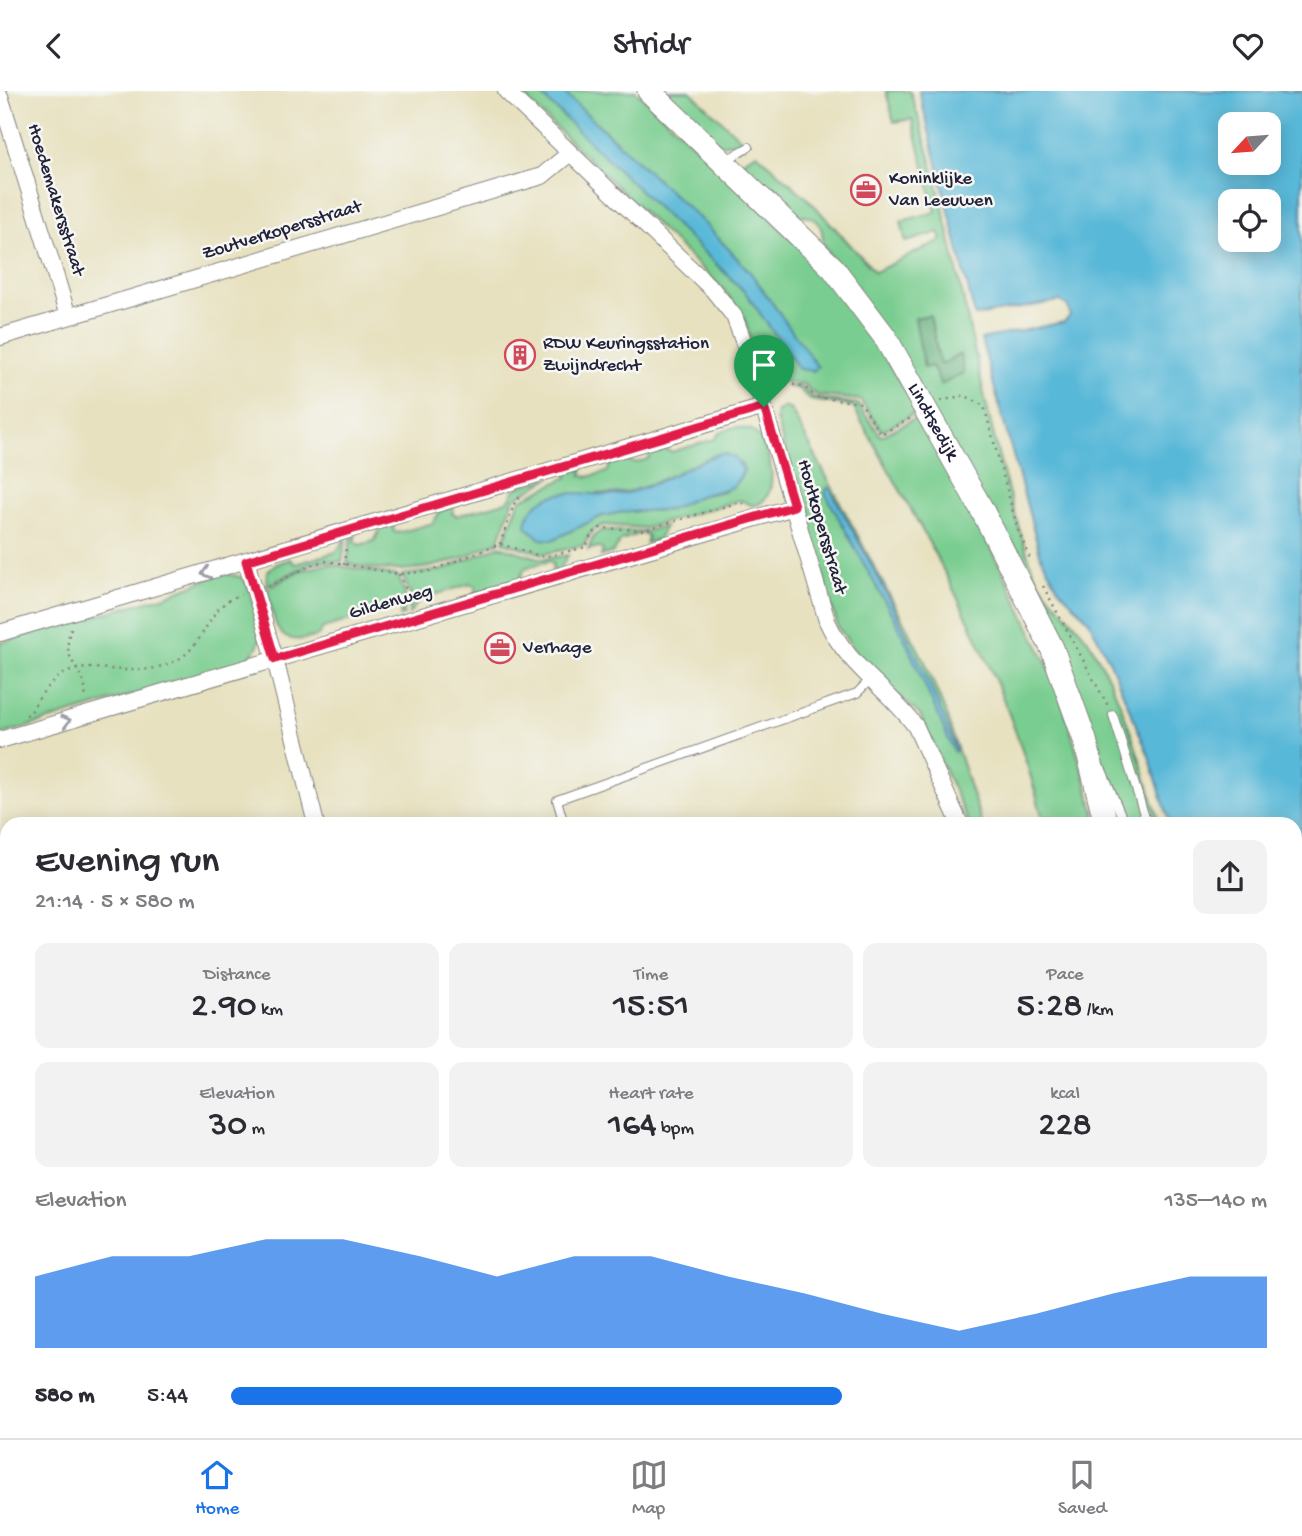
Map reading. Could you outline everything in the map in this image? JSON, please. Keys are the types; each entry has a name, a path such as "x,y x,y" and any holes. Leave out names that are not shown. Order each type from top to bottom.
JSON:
{"street":[{"name":"Houtkopersstraat","path":"506,91 713,290 734,316 755,376 827,621 843,651 916,727 957,817"},
{"name":"Lindtsedijk","path":"649,91 845,282 878,326 919,414 1042,627 1071,696 1104,817"},
{"name":"Hoedemakersstraat","path":"0,96 68,316"},
{"name":"Zoutverkopersstraat","path":"0,337 542,176 569,153"},
{"path":"0,633 764,407"},
{"name":"Gildenweg","path":"0,740 794,506"},
{"path":"246,561 275,659 314,817"}],"lane":[{"path":"723,162 749,147"},
{"path":"562,817 557,800 858,693 870,680"},
{"path":"1113,715 1145,817"},
{"path":"1085,740 1111,786 1122,817"}],"path":[{"path":"755,376 774,368 780,383 803,386 816,397 857,402 881,434 952,396 964,395 984,406 1018,530 1032,565"},
{"path":"500,544 515,502 531,491"},
{"path":"20,717 30,714 41,692 54,678 76,669 132,671 174,661 197,644 220,604 275,584 297,569 327,561 399,574 446,567 500,544 536,556 555,556 586,547 591,535 604,527 644,530 740,502 749,507 755,518"},
{"path":"399,574 408,593 405,621"},
{"path":"1042,584 1113,715"},
{"path":"79,610 67,649 86,689 81,716"}],"green space":[{"path":"518,91 537,91 745,292 778,336 788,357 817,366 703,222 562,91 636,91 741,189 840,288 919,411 882,431 860,400 816,395 803,384 780,381 774,366 761,371 744,318 724,290"},
{"path":"657,91 690,91 743,141 719,145"},
{"path":"886,91 910,91 943,209 997,449 1032,567 1045,589 1086,637 1104,668 1131,734 1158,817 1125,817 1085,724 1064,666 823,243 820,225 812,218 781,208 741,166 744,160 757,153 812,203 875,272 942,240 939,232 906,242 901,221 936,212 912,119 894,122","holes":["930,315 941,385 932,366"]},
{"path":"930,315 940,365 960,354 964,373 941,385 932,366 924,368 915,318"},
{"path":"786,386 801,387 814,398 857,404 881,436 922,415 951,465 1057,684 1096,817 1042,817 1010,715 988,663 939,561 856,412 852,406 810,400 799,389"},
{"path":"785,407 791,410 924,660 945,711 980,817 966,817 920,715 866,666 838,627 776,419 777,411"},
{"path":"735,427 752,430 764,447 771,470 771,482 763,501 754,506 740,500 645,528 603,525 592,531 584,545 544,554 503,542 520,500 568,477 567,472 583,468 581,475 587,477 607,472 614,458 630,454 629,461 635,463 648,459 656,446 668,443 666,450 671,452 715,439 720,432","holes":["722,453 742,465 744,470 740,479 725,491 699,496 670,510 623,512 602,516 552,540 597,493 613,494 645,486"]},
{"path":"552,477 514,499 498,542 462,558 405,570 377,569 347,563 351,536 356,535 354,542 360,545 374,541 381,528 394,524 393,531 398,533 433,523 441,510 454,507 452,514 457,516 508,501 516,488"},
{"path":"665,526 658,540 646,543 648,536 642,533 621,540 614,552 601,556 603,550 598,547 588,550 594,536 602,530 644,532"},
{"path":"346,538 342,562 311,564 266,585 267,572 274,565 290,559 295,564 336,552"},
{"path":"499,546 542,559 568,555 560,569 552,571 553,563 549,561 525,568 519,581 474,594 476,587 470,584 421,599 409,614 410,593 402,575 443,570"},
{"path":"330,564 398,576 405,593 404,615 400,616 401,609 396,606 323,628 318,636 292,639 285,636 279,631 267,589 299,571"},
{"path":"223,573 240,577 247,583 260,627 260,637 251,655 241,662 0,735 0,643 166,596"}],"water":[{"path":"537,91 562,91 703,222 750,272 817,366 814,371 799,369 745,292"},
{"path":"919,91 1302,91 1302,817 1168,817 1149,756 1110,662 1089,621 1058,588 1041,557 981,339 1064,322 1070,316 1068,306 1060,301 975,316"},
{"path":"722,453 734,457 744,470 733,487 699,496 670,510 623,512 602,516 552,540 540,539 526,526 533,508 551,496 568,493 611,495 639,490"},
{"path":"827,488 865,553 914,649 943,716 956,750 954,752 902,633 825,493"}],"place":[{"name":"Koninklijke Van Leeuwen","path":"866,190"},
{"name":"RDW Keuringsstation Zwijndrecht","path":"520,355"},
{"name":"Verhage","path":"500,648"}],"route":[{"path":"764,407 794,506 275,659 246,561 764,407"}]}
